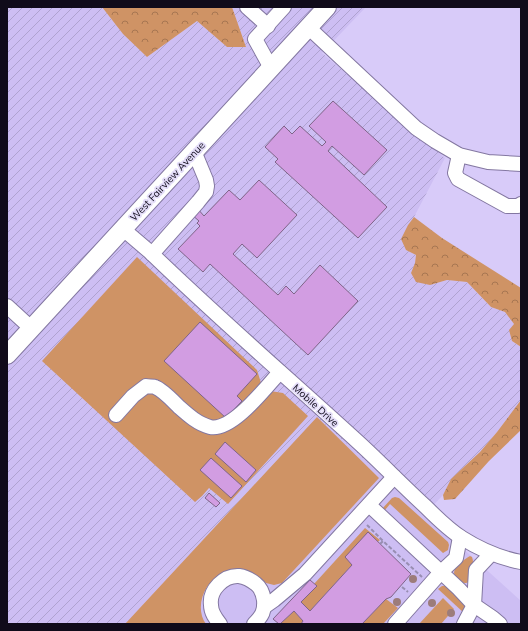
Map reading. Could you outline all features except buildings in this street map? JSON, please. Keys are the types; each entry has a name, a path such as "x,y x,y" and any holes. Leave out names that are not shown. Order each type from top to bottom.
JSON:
{"main road":[{"name":"West Fairview Avenue","path":"7,355 271,68 308,27 320,9"}],"street":[{"path":"248,7 268,26"},
{"path":"271,68 255,39 284,7"},
{"path":"308,27 416,128 435,141 459,155 488,162 521,164"},
{"path":"152,254 206,192 206,180 194,151"},
{"path":"459,155 455,172 458,179 508,206 518,206 521,204"},
{"name":"Mobile Drive","path":"123,229 448,527 476,547 491,554 521,562"},
{"path":"7,306 31,328"},
{"path":"116,415 133,396 146,386 155,387 170,398 188,416 202,424 211,427 220,427 232,421 248,407 280,372"},
{"path":"264,607 305,574 394,477"},
{"path":"368,505 441,572 474,605 494,618 500,624"},
{"path":"395,624 441,572 456,558 460,536"},
{"path":"464,624 474,605 476,570 491,554"},
{"path":"220,624 214,616 211,605 212,594 218,585 227,578 238,576 249,579 258,586 264,596 264,607 261,617 254,624"}],"path":[{"path":"380,544 383,541 426,580"}],"shaded area":[{"path":"7,7 102,7 123,34 147,57 197,21 227,47 246,47 232,7 366,7 322,53 445,158 414,217 408,225 406,250 416,255 411,273 430,285 447,280 467,282 491,307 505,312 514,324 512,341 521,347 521,400 480,452 451,479 443,495 425,514 317,417 125,624 7,624"},
{"path":"317,417 521,601 521,624 125,624"}],"green space":[{"path":"102,7 232,7 246,47 227,47 197,21 147,57 123,34"},
{"path":"414,217 442,238 521,288 521,347 512,341 509,330 514,324 505,312 491,307 467,282 447,280 430,285 416,282 411,273 416,255 406,250 401,239"},
{"path":"137,257 257,370 261,383 270,391 283,393 308,416 228,504 209,488 195,502 42,361"},
{"path":"521,400 521,430 489,461 455,499 444,500 443,495 451,479 480,452"},
{"path":"317,417 379,478 282,583 274,585 266,583 258,578 225,572 209,585 201,601 203,620 206,624 125,624"},
{"path":"392,498 399,498 448,542 448,550 443,553 390,504 385,510 381,510"},
{"path":"365,528 380,540 352,565 310,611 301,602 316,586 314,584"},
{"path":"470,556 473,560 472,569 469,581 464,583 455,576 454,570 460,563"},
{"path":"442,586 448,586 466,604 464,613 438,589"},
{"path":"443,598 454,609 441,624 419,624"},
{"path":"386,599 398,608 383,624 362,624"},
{"path":"294,611 303,621 301,624 280,624"}]}
